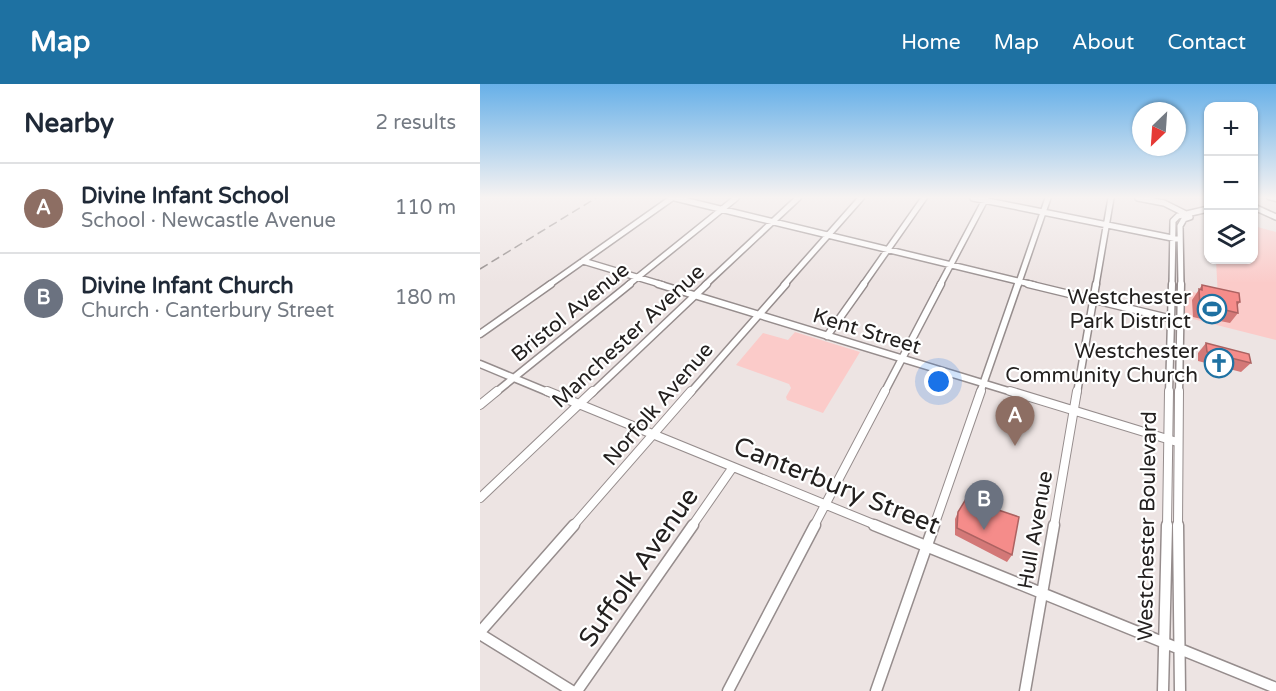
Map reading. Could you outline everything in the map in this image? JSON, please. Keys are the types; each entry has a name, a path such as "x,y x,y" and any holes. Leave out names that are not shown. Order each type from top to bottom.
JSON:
{"street":[{"path":"480,334 633,226"},
{"name":"Bristol Avenue","path":"480,405 702,226"},
{"name":"Manchester Avenue","path":"480,498 768,226"},
{"path":"791,226 1181,321"},
{"name":"Norfolk Avenue","path":"480,633 836,226"},
{"path":"827,336 904,226"},
{"path":"729,691 970,226"},
{"path":"876,691 1038,226"},
{"name":"Hull Avenue","path":"1025,691 1106,226"},
{"path":"1113,226 1176,239"},
{"name":"Westchester Boulevard","path":"1174,226 1181,321 1177,442 1180,691"},
{"name":"Westchester Boulevard","path":"1163,691 1168,439 1176,239"},
{"name":"Kent Street","path":"583,261 1177,442"},
{"name":"Canterbury Street","path":"480,364 1276,688"},
{"name":"Suffolk Avenue","path":"577,691 734,467"},
{"path":"480,633 572,691"}],"shaded area":[{"path":"1258,227 1276,232 1276,340 1185,317 1184,290 1218,298 1216,264 1258,264"},
{"path":"795,332 860,352 823,413 787,400 786,397 791,388 789,384 736,365 763,333 788,340"}],"building":[{"path":"1202,285 1239,293 1238,313 1200,307 1199,289 1202,290"},
{"path":"1206,343 1249,354 1251,363 1207,352"},
{"path":"966,499 1019,517 1012,555 957,528 958,512"}],"railway":[{"path":"480,269 550,226"}],"place":[{"name":"Westchester Park District","path":"1212,309"},
{"name":"Westchester Community Church","path":"1219,363"},
{"name":"Divine Infant School","path":"1015,446"},
{"name":"Divine Infant Church","path":"984,530"}]}
